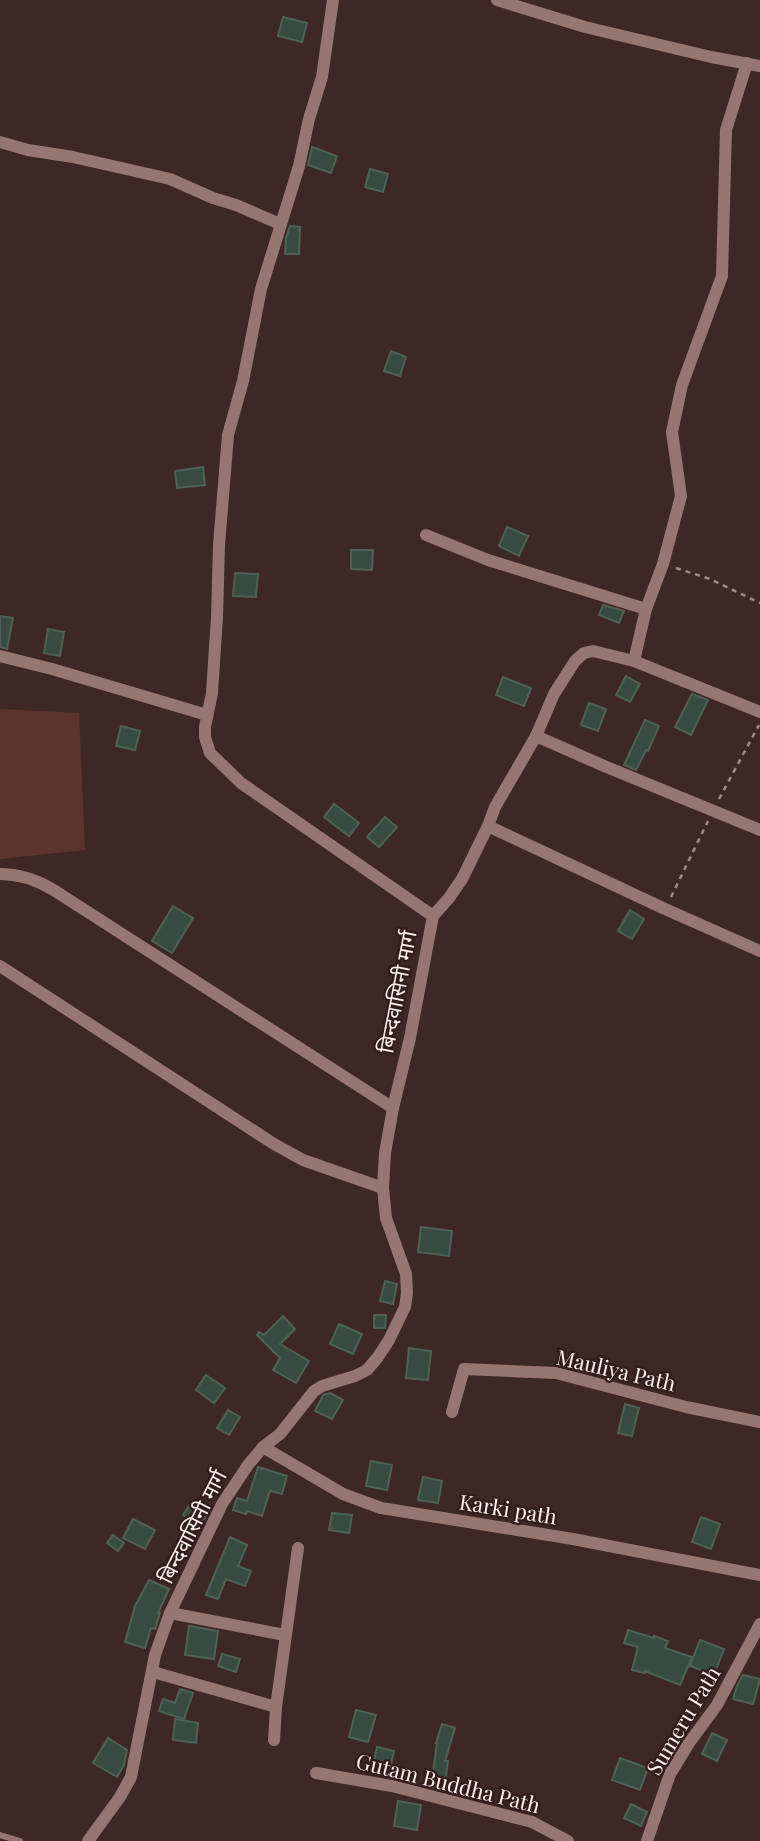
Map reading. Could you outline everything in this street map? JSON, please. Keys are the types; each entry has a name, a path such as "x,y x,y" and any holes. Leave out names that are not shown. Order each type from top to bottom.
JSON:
{"street":[{"path":"333,0 322,77 299,166 261,289 243,381 228,435 219,545 212,693 205,727 206,745 210,753 241,783 433,916 462,879 495,807 536,736 554,694 575,661 587,651 634,661 760,712"},
{"path":"497,0 585,27 753,64 726,130 722,276 682,385 672,432 681,496 663,564 646,609 634,661"},
{"path":"0,142 170,179 280,224"},
{"path":"426,535 488,560 646,609"},
{"path":"0,656 207,715"},
{"path":"536,736 760,830"},
{"path":"488,825 760,951"},
{"path":"0,874 15,874 36,880 52,889 393,1108"},
{"name":"बिन्दवासिनी मार्ग","path":"88,1841 131,1777 155,1655 170,1613 222,1504 248,1465 263,1447 280,1434 314,1391 367,1370 378,1357 405,1307 406,1274 386,1218 383,1188 385,1153 433,916"},
{"path":"0,966 274,1144 303,1160 383,1188"},
{"name":"Mauliya Path","path":"452,1412 464,1369 556,1373 686,1407 760,1422"},
{"name":"Karki path","path":"263,1447 343,1494 381,1508 573,1539 760,1575"},
{"path":"274,1740 285,1635 298,1548"},
{"path":"170,1613 285,1635"},
{"name":"Sumeru Path","path":"647,1841 670,1774 688,1743 754,1651 760,1624"},
{"path":"153,1672 276,1707"},
{"name":"Gutam Buddha Path","path":"316,1773 392,1786 532,1822 568,1841"}],"lane":[{"path":"0,1835 20,1841"}],"path":[{"path":"663,564 710,579 760,603"},
{"path":"665,909 760,722"}],"shaded area":[{"path":"0,709 79,713 85,850 0,859"}],"building":[{"path":"283,17 307,23 302,42 278,36"},
{"path":"312,147 337,156 331,173 308,165"},
{"path":"370,169 388,174 383,192 365,187"},
{"path":"290,226 300,227 299,254 285,254"},
{"path":"391,351 406,357 400,376 384,371"},
{"path":"203,467 205,485 177,488 175,471"},
{"path":"507,527 528,536 519,556 499,546"},
{"path":"351,550 373,550 372,570 351,569"},
{"path":"235,573 258,574 256,597 233,596"},
{"path":"603,605 624,611 619,623 599,615"},
{"path":"0,616 13,618 7,649 0,647"},
{"path":"48,629 64,632 60,656 44,653"},
{"path":"626,676 640,684 630,702 616,695"},
{"path":"503,677 531,688 524,706 496,695"},
{"path":"692,694 708,700 691,735 675,727"},
{"path":"589,703 606,709 598,731 581,725"},
{"path":"645,720 659,726 636,770 624,765"},
{"path":"121,726 140,731 135,750 116,746"},
{"path":"334,804 359,823 349,836 324,817"},
{"path":"385,817 397,827 379,847 367,837"},
{"path":"173,906 193,918 172,953 152,941"},
{"path":"630,910 644,919 632,939 618,931"},
{"path":"421,1227 452,1231 449,1256 418,1252"},
{"path":"385,1281 397,1284 393,1304 380,1301"},
{"path":"374,1315 386,1315 385,1328 374,1328"},
{"path":"283,1316 295,1329 280,1344 309,1361 296,1383 273,1370 280,1358 257,1335 259,1332 264,1335"},
{"path":"339,1324 362,1334 353,1354 330,1344"},
{"path":"409,1348 431,1351 428,1380 406,1378"},
{"path":"206,1375 225,1388 214,1403 196,1390"},
{"path":"330,1393 343,1400 332,1419 315,1411 323,1395"},
{"path":"625,1404 639,1408 632,1436 618,1433"},
{"path":"228,1410 240,1417 229,1435 217,1428"},
{"path":"371,1461 392,1465 387,1490 366,1486"},
{"path":"258,1467 287,1476 282,1494 270,1491 262,1516 233,1510 237,1498 247,1501"},
{"path":"423,1477 442,1481 438,1503 418,1500"},
{"path":"192,1501 208,1512 200,1526 183,1515"},
{"path":"332,1513 352,1515 349,1533 329,1530"},
{"path":"701,1517 720,1524 711,1549 692,1542"},
{"path":"133,1519 155,1530 145,1549 123,1538"},
{"path":"113,1535 124,1543 118,1551 107,1543"},
{"path":"230,1537 247,1545 238,1566 251,1571 245,1586 226,1579 218,1599 206,1595"},
{"path":"149,1580 169,1589 158,1613 155,1629 151,1628 145,1648 125,1642 135,1606"},
{"path":"189,1626 218,1631 214,1659 185,1655"},
{"path":"628,1630 668,1641 665,1648 692,1657 680,1685 645,1671 632,1670 638,1647 624,1643"},
{"path":"700,1640 724,1649 714,1675 690,1666"},
{"path":"222,1654 240,1659 236,1672 218,1666"},
{"path":"743,1675 760,1679 753,1704 733,1699"},
{"path":"180,1689 193,1693 184,1719 159,1711 163,1699 175,1703"},
{"path":"356,1710 376,1715 368,1742 349,1737"},
{"path":"175,1719 198,1723 196,1743 173,1740"},
{"path":"442,1724 455,1728 445,1761 448,1761 444,1789 431,1787 436,1743"},
{"path":"712,1733 727,1740 717,1761 702,1754"},
{"path":"108,1738 127,1750 124,1765 117,1777 93,1763"},
{"path":"377,1747 394,1751 389,1773 372,1769"},
{"path":"620,1758 648,1768 640,1790 612,1780"},
{"path":"398,1801 421,1805 417,1830 394,1826"},
{"path":"631,1804 647,1812 641,1826 624,1818"}]}
